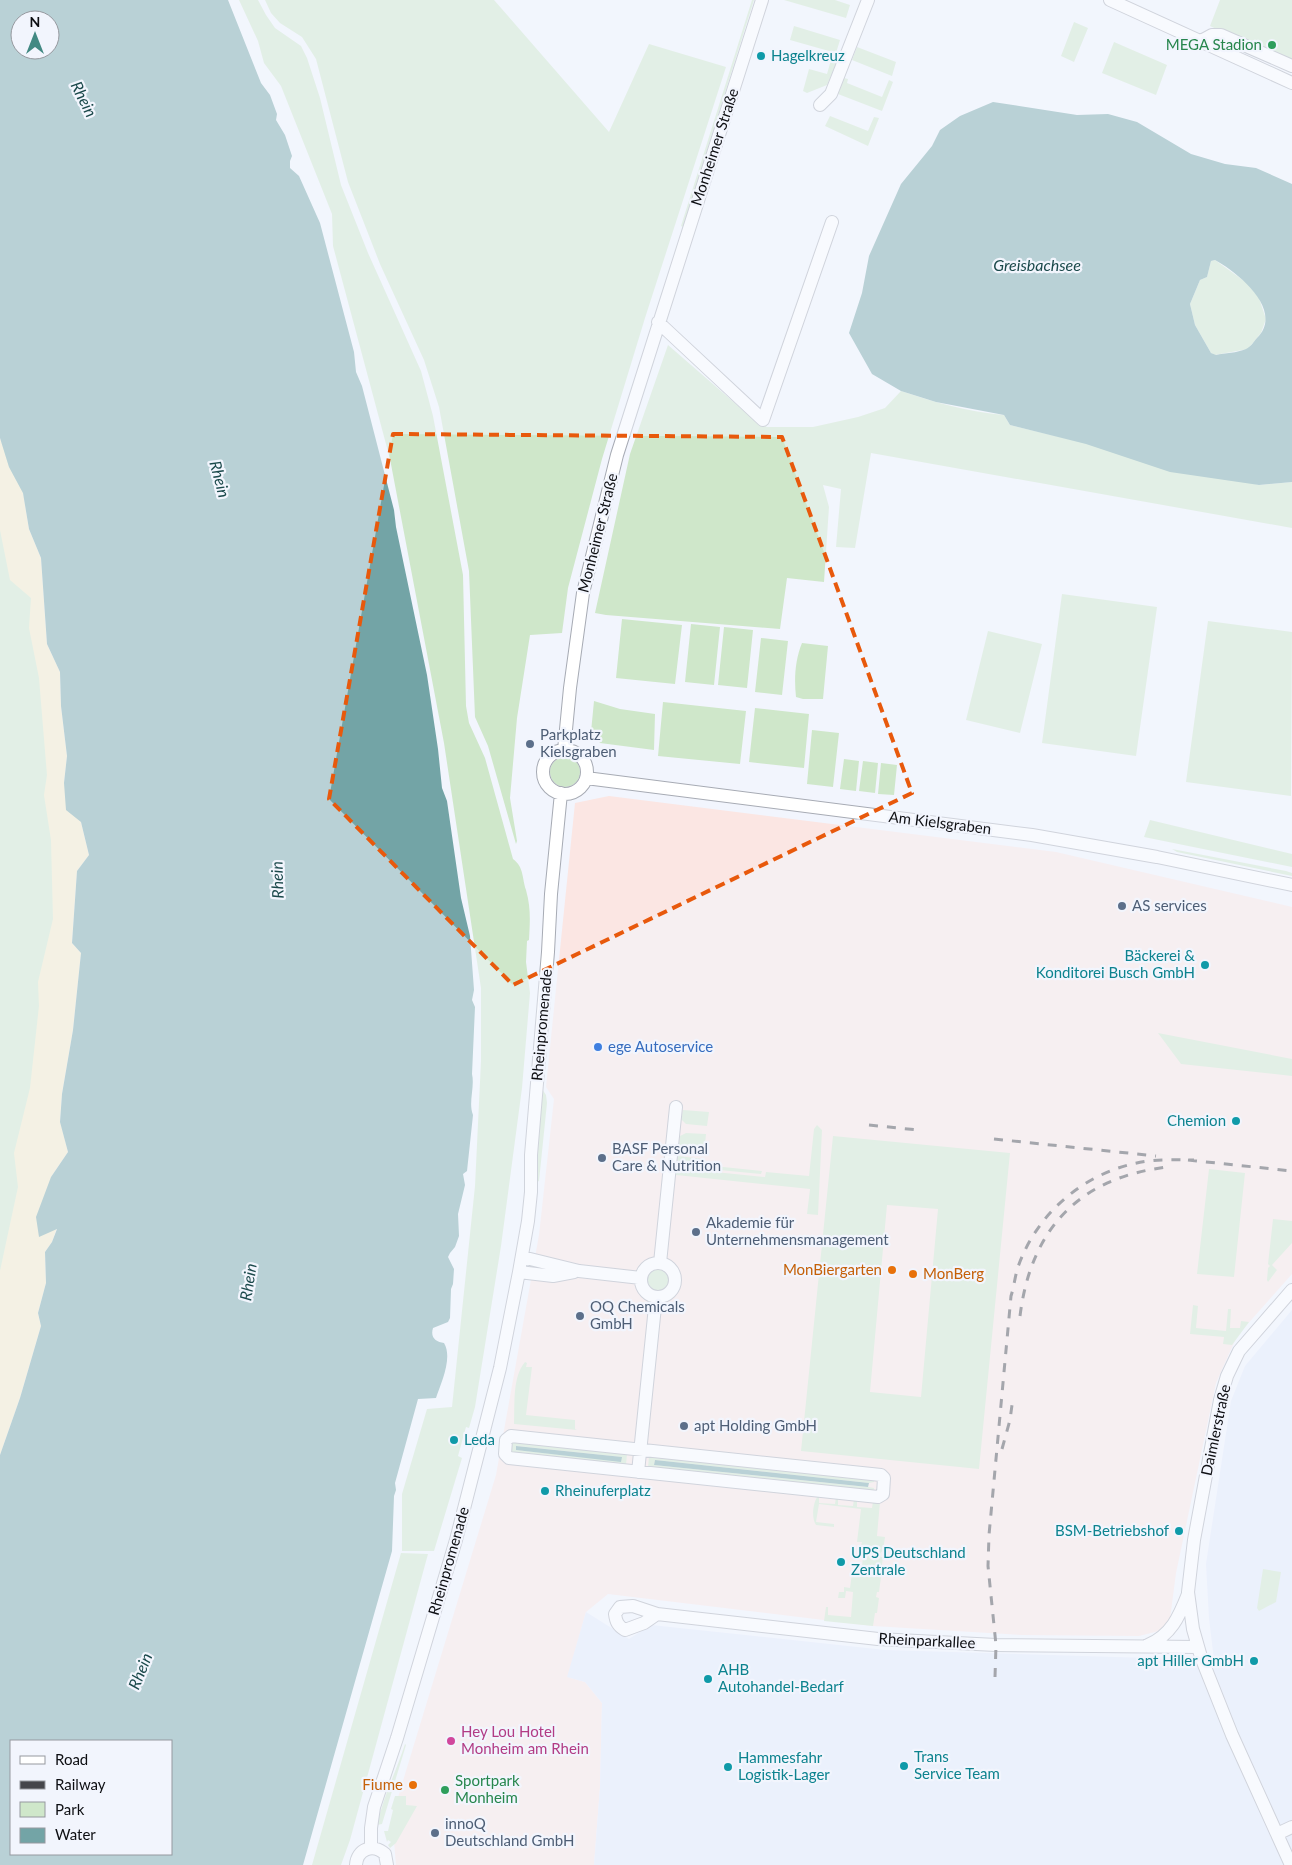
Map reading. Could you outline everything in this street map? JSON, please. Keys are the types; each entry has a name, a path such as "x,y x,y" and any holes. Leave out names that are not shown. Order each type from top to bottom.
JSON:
{"street":[{"name":"Monheimer Straße","path":"564,750 573,662 583,593 617,455 762,0"},
{"path":"820,105 831,94 868,0"},
{"path":"1110,0 1292,83"},
{"path":"1201,41 1212,35 1221,35 1292,66"},
{"path":"658,322 763,420 832,222"},
{"path":"564,750 572,751 585,762 586,778 583,785 576,791 569,794 561,793 549,787 545,781 544,767 551,755 564,750"},
{"name":"Am Kielsgraben","path":"586,778 1032,836 1148,855 1292,885"},
{"name":"Rheinpromenade","path":"371,1848 374,1807 397,1738 456,1540 500,1368 522,1256 531,1192 531,1155 551,894 561,793"},
{"path":"660,1263 676,1107"},
{"path":"522,1256 579,1271 641,1278"},
{"path":"660,1263 672,1270 675,1281 674,1286 667,1294 656,1297 651,1296 643,1288 641,1278 650,1266 660,1263"},
{"path":"519,1272 553,1276 579,1271"},
{"name":"Daimlerstraße","path":"1145,1646 1160,1640 1169,1631 1180,1614 1188,1592 1194,1540 1220,1400 1227,1376 1239,1351 1292,1290"},
{"path":"638,1472 656,1297"},
{"path":"511,1436 881,1474 884,1478 883,1494 878,1497 638,1472 510,1458 505,1454 506,1440 511,1436"},
{"name":"Daimlerstraße","path":"1188,1592 1193,1628 1198,1647 1232,1735 1290,1865"},
{"name":"Rheinparkallee","path":"657,1614 878,1639 996,1645 1198,1647"},
{"path":"1277,1834 1292,1827"},
{"path":"356,1865 361,1852 371,1848 376,1848 385,1854 388,1865"}],"highlighted area":[{"path":"393,434 782,437 912,793 513,985 329,799"}],"shaded area":[{"path":"609,796 1056,852 1292,907 1292,1274 1237,1336 1216,1383 1176,1573 1170,1619 1159,1631 1139,1636 1022,1635 873,1626 608,1594 586,1612 568,1677 585,1682 602,1703 600,1787 594,1865 396,1865 392,1817 496,1475 539,1235 554,1099 546,1087 575,803"},
{"path":"1292,1310 1292,1865 594,1865 600,1787 602,1703 585,1682 567,1677 586,1612 629,1639 651,1625 885,1650 1214,1660 1206,1564 1231,1401 1245,1366"}],"green space":[{"path":"239,0 258,0 275,28 301,46 307,58 320,98 341,185 368,253 421,371 433,416 463,575 466,706 469,723 485,758 513,859 521,869 529,903 529,940 527,941 526,962 530,993 522,1088 501,1246 475,1407 469,1428 466,1427 458,1456 462,1458 434,1551 402,1551 402,1494 427,1409 452,1407 475,1186 481,1061 481,988 444,743 390,459 333,246 332,214 281,86 264,63 258,41"},
{"path":"265,0 494,0 609,132 649,44 726,67 645,318 602,459 568,588 562,633 530,635 517,718 510,798 516,844 488,746 475,717 469,571 439,407 424,360 380,264 348,182 316,59 302,37 280,23 271,13"},
{"path":"752,0 754,0 683,227 681,226"},
{"path":"784,0 835,0 850,5 846,18"},
{"name":"MEGA Stadion","path":"1220,0 1292,0 1292,64 1210,26"},
{"path":"1074,22 1088,28 1074,62 1061,56"},
{"path":"794,26 840,40 836,53 790,40"},
{"path":"1114,42 1167,65 1156,95 1102,73"},
{"path":"857,47 896,62 892,76 852,60"},
{"path":"831,60 837,62 827,85 807,93 803,91 809,69 827,74"},
{"path":"844,78 848,79 847,83 882,97 889,80 893,82 882,111 838,94"},
{"path":"830,116 868,131 874,117 879,118 868,146 825,126"},
{"path":"1215,260 1247,283 1259,298 1266,319 1261,333 1248,349 1215,355 1211,353 1195,325 1190,304 1200,280 1207,277 1211,261"},
{"path":"668,345 744,411 767,427 813,427 858,417 885,408 901,391 951,406 977,412 1004,415 1010,425 1259,485 1292,482 1292,528 871,453 855,548 836,547 841,489 823,485 829,507 824,582 787,578 780,629 595,613 630,454"},
{"path":"0,439 23,492 66,809 0,1454"},
{"path":"1062,594 1157,607 1136,756 1042,743"},
{"path":"622,619 682,625 675,684 616,678"},
{"path":"1208,621 1292,632 1291,796 1186,782"},
{"path":"691,624 720,627 714,685 685,682"},
{"path":"724,627 753,630 747,688 718,685"},
{"path":"988,631 1042,644 1020,733 966,720"},
{"path":"761,638 788,641 782,695 755,692"},
{"path":"802,643 828,646 823,699 796,697 796,670"},
{"path":"594,701 620,709 655,714 654,750 600,743 591,732"},
{"path":"663,702 746,711 740,764 658,756"},
{"path":"755,708 809,714 804,768 749,762"},
{"path":"812,730 839,733 833,787 807,784"},
{"path":"565,757 571,758 579,766 579,778 571,786 565,787 559,786 551,778 550,772 551,766 559,758"},
{"path":"844,759 859,761 856,791 840,789"},
{"path":"863,761 878,763 875,793 859,791"},
{"path":"881,763 897,765 894,795 878,794"},
{"path":"1150,820 1292,854 1292,867 1144,837"},
{"path":"1172,849 1286,871 1292,873 1292,876 1177,852"},
{"path":"1158,1033 1292,1059 1292,1076 1181,1064"},
{"path":"542,1089 546,1095 547,1103 539,1181 537,1182 537,1149"},
{"path":"683,1110 709,1112 707,1126 686,1124 681,1119"},
{"path":"817,1125 822,1130 818,1215 807,1214 810,1189 676,1175 676,1168 765,1177 766,1172 809,1176 814,1129"},
{"path":"686,1133 706,1134 704,1155 678,1152 680,1136"},
{"path":"833,1136 1010,1153 979,1469 801,1451","holes":["887,1205 938,1209 921,1397 870,1392"]},
{"path":"678,1156 704,1159 704,1165 762,1171 761,1174 677,1166"},
{"path":"1209,1169 1245,1173 1234,1277 1197,1274"},
{"path":"1273,1219 1292,1221 1292,1243 1272,1265 1277,1270 1268,1282 1268,1268 1270,1266 1268,1264"},
{"path":"658,1269 666,1272 669,1280 666,1288 658,1291 650,1288 647,1280 650,1272"},
{"path":"1193,1305 1198,1306 1196,1328 1226,1331 1228,1309 1231,1309 1230,1328 1240,1328 1241,1321 1249,1322 1232,1345 1223,1344 1224,1337 1190,1334"},
{"path":"525,1362 527,1363 526,1367 532,1367 526,1415 575,1420 575,1429 577,1430 514,1424 516,1383"},
{"path":"512,1441 627,1454 626,1465 511,1455","holes":["517,1446 621,1457 621,1461 516,1450"]},
{"path":"649,1456 874,1479 874,1482 869,1483 655,1460 654,1465 874,1488 873,1492 648,1468"},
{"path":"818,1496 819,1503 835,1504 836,1497 838,1498 838,1505 853,1506 854,1499 857,1499 857,1507 872,1508 873,1501 880,1502 877,1536 885,1537 883,1551 881,1552 881,1557 883,1557 881,1572 879,1572 879,1577 881,1577 879,1592 877,1592 876,1597 879,1598 877,1613 875,1613 873,1626 824,1621 826,1607 828,1607 828,1615 851,1617 853,1592 846,1591 845,1598 838,1598 839,1592 844,1592 844,1587 850,1588 853,1566 862,1567 864,1545 861,1545 862,1542 857,1542 861,1509 819,1504 816,1522 834,1524 834,1527 816,1525 813,1510"},
{"path":"401,1553 428,1554 350,1840 341,1865 312,1865"},
{"path":"1263,1569 1281,1572 1276,1602 1259,1611 1257,1608"},
{"path":"405,1744 382,1824 377,1825 383,1804"},
{"path":"395,1796 406,1796 406,1805 417,1806 396,1843 390,1848 388,1845 391,1842 388,1840 387,1842 384,1831 388,1831"}],"sand":[{"path":"0,438 9,467 23,493 29,529 41,558 47,644 60,672 61,706 67,756 64,783 81,822 89,855 77,871 72,943 81,953 73,1030 62,1094 60,1121 68,1152 51,1177 57,1228 52,1242 45,1252 46,1283 38,1313 41,1326 20,1398 0,1455 0,1271 18,1187 14,1153 30,1088 39,1006 38,982 53,919 51,840 44,795 47,775 39,678 29,628 31,598 10,580 0,530"}],"water":[{"name":"Rhein","path":"0,0 228,0 261,83 270,95 277,114 276,120 285,135 292,156 290,168 299,176 320,223 354,352 356,372 362,386 394,510 427,675 442,788 447,801 461,898 470,936 474,990 472,1000 475,1007 471,1105 473,1115 467,1171 463,1174 465,1185 458,1214 459,1236 455,1247 448,1257 454,1269 450,1318 448,1322 433,1328 432,1331 434,1339 444,1343 447,1363 436,1398 418,1399 395,1483 392,1551 303,1865 0,1865 0,1455 20,1398 41,1326 38,1313 46,1283 45,1252 52,1242 57,1229 39,1237 36,1217 51,1177 68,1152 60,1122 62,1094 73,1030 81,953 72,943 77,871 89,855 81,822 66,810 64,783 67,756 61,706 60,672 47,644 41,558 29,529 23,493 9,467 0,438"},
{"name":"Greisbachsee","path":"993,102 1077,115 1108,114 1137,122 1191,154 1225,164 1256,168 1292,184 1292,482 1259,485 1170,472 1086,444 1010,425 1004,415 936,402 901,391 872,374 849,333 862,293 869,256 901,184 932,146 940,130 960,116","holes":["1215,260 1235,273 1255,293 1262,304 1265,316 1264,327 1249,347 1239,351 1216,355 1211,353 1195,325 1190,304 1200,280 1207,277 1211,261"]},
{"path":"516,1446 622,1457 621,1462 516,1450"},
{"path":"655,1460 869,1483 868,1487 654,1465"}],"railway":[{"path":"869,1125 918,1130"},
{"path":"994,1139 1156,1156"},
{"path":"1188,1160 1292,1171"},
{"path":"995,1677 996,1645 988,1566 989,1535 1011,1296 1018,1267 1027,1246 1038,1228 1052,1211 1086,1183 1106,1173 1148,1161 1194,1160"},
{"path":"1020,1316 1026,1285 1035,1257 1048,1233 1065,1212 1085,1195 1109,1182 1137,1173 1168,1167"},
{"path":"1002,1449 1012,1405"}],"place":[{"name":"MEGA Stadion","path":"1272,45"},
{"name":"Hagelkreuz","path":"761,56"},
{"name":"Parkplatz Kielsgraben","path":"530,744"},
{"name":"AS services","path":"1122,906"},
{"name":"Bäckerei & Konditorei Busch GmbH","path":"1205,965"},
{"name":"ege Autoservice","path":"598,1047"},
{"name":"Chemion","path":"1236,1121"},
{"name":"BASF Personal Care & Nutrition","path":"602,1158"},
{"name":"Akademie für Unternehmensmanagement","path":"696,1232"},
{"name":"MonBiergarten","path":"892,1270"},
{"name":"MonBerg","path":"913,1274"},
{"name":"OQ Chemicals GmbH","path":"580,1316"},
{"name":"apt Holding GmbH","path":"684,1426"},
{"name":"Leda","path":"454,1440"},
{"name":"Rheinuferplatz","path":"545,1491"},
{"name":"BSM-Betriebshof","path":"1179,1531"},
{"name":"UPS Deutschland Zentrale","path":"841,1562"},
{"name":"apt Hiller GmbH","path":"1254,1661"},
{"name":"AHB Autohandel-Bedarf","path":"708,1679"},
{"name":"Hey Lou Hotel Monheim am Rhein","path":"451,1741"},
{"name":"Trans Service Team","path":"904,1766"},
{"name":"Hammesfahr Logistik-Lager","path":"728,1767"},
{"name":"Fiume","path":"413,1785"},
{"name":"Sportpark Monheim","path":"445,1790"},
{"name":"innoQ Deutschland GmbH","path":"435,1833"}]}
